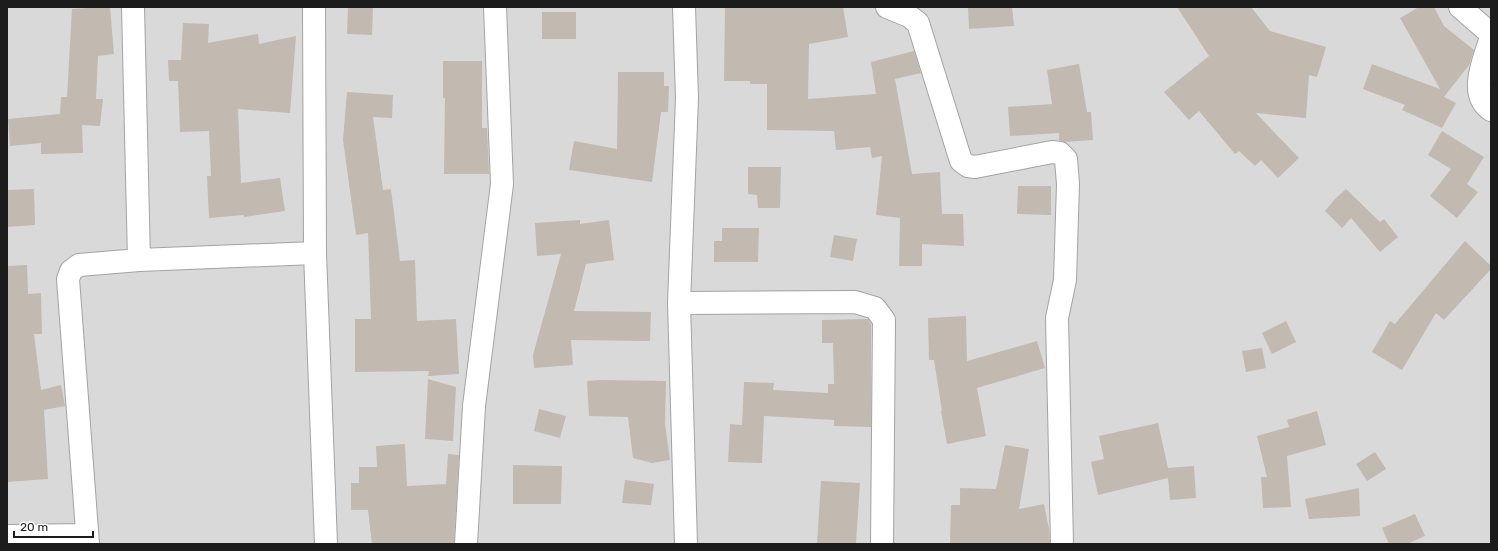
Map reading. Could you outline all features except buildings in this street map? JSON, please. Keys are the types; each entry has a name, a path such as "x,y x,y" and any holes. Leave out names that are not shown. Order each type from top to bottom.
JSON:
{"street":[{"path":"133,7 139,260"},
{"path":"314,7 315,253 326,544"},
{"path":"466,544 474,406 502,184 495,7"},
{"path":"684,7 686,98 679,303 686,544"},
{"path":"887,7 909,16 918,23 961,161 968,166 975,167 1052,152 1060,153 1066,159 1068,184 1065,280 1057,318 1062,544"},
{"path":"1460,7 1491,36 1479,79 1479,94 1485,106 1491,110"},
{"path":"7,536 88,540 68,279 71,271 79,265 139,260 315,253"},
{"path":"679,303 855,302 876,308 884,320 882,544"}],"shaded area":[{"path":"7,7 1491,7 1491,544 7,544"}]}
